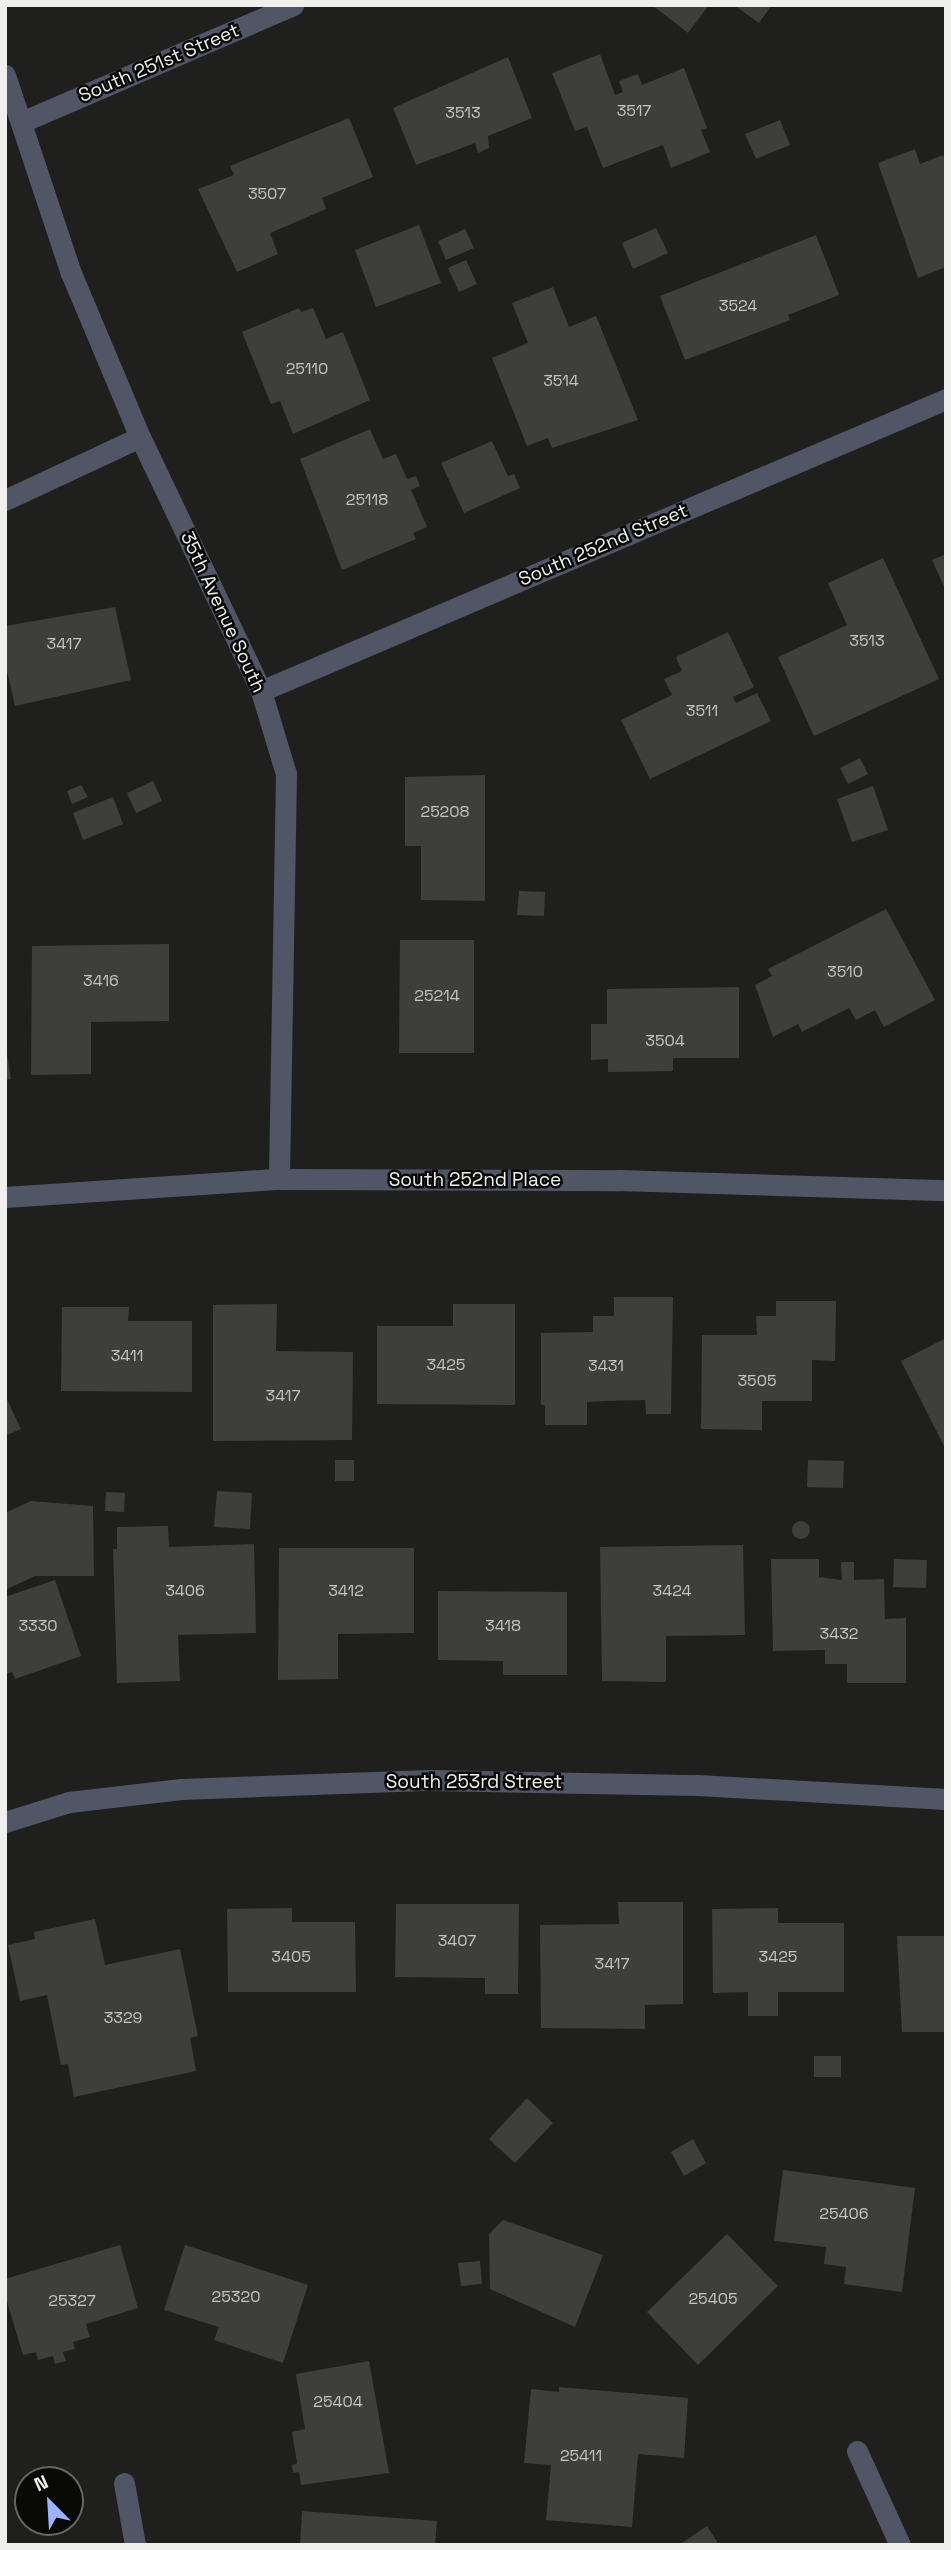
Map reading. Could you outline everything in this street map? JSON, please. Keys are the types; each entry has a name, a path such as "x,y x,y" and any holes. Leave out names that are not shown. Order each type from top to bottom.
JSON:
{"street":[{"name":"South 251st Street","path":"24,121 293,5"},
{"name":"35th Avenue South","path":"5,75 24,121 71,273 140,437 261,691 286,774 279,1179"},
{"name":"South 252nd Street","path":"261,691 946,399"},
{"path":"5,500 140,437"},
{"name":"South 252nd Place","path":"5,1197 279,1179 619,1180 946,1190"},
{"name":"South 253rd Street","path":"5,1822 69,1802 181,1789 430,1780 697,1785 946,1799"},
{"path":"857,2451 900,2545"},
{"path":"124,2483 135,2545"}],"building":[{"path":"652,5 709,5 688,33"},
{"path":"734,5 772,5 759,23"},
{"path":"600,54 615,95 623,92 619,81 638,74 642,85 684,68 707,128 701,130 710,152 671,168 663,145 603,168 587,127 575,131 552,73"},
{"path":"508,57 532,118 488,136 489,148 478,153 475,143 416,165 393,108"},
{"path":"349,118 373,177 322,198 326,209 270,233 278,254 237,272 198,189 234,175 230,166"},
{"path":"780,120 790,145 756,159 745,134"},
{"path":"915,149 920,164 943,155 946,161 946,267 918,278 878,163"},
{"path":"419,225 441,283 376,307 355,250"},
{"path":"656,228 668,253 633,269 622,243"},
{"path":"465,229 474,248 446,260 438,241"},
{"path":"816,235 839,295 788,315 790,320 685,360 660,296"},
{"path":"466,260 477,284 459,292 448,268"},
{"path":"553,287 569,327 596,316 638,420 552,448 548,438 527,446 492,358 528,343 512,303"},
{"path":"299,308 301,312 313,308 326,339 343,332 370,400 293,434 280,401 271,404 242,332"},
{"path":"370,429 383,459 396,454 407,479 416,476 420,486 411,490 427,527 413,533 416,539 342,570 300,459"},
{"path":"492,441 508,476 514,474 520,488 464,513 441,463"},
{"path":"946,554 946,591 932,560"},
{"path":"883,558 939,679 814,736 778,657 847,625 828,583"},
{"path":"115,607 131,680 15,706 5,662 5,626"},
{"path":"728,632 754,687 733,697 736,703 757,693 771,721 650,779 621,720 672,695 664,679 682,671 676,657"},
{"path":"860,758 868,774 848,784 840,768"},
{"path":"485,775 485,901 421,900 421,846 405,846 405,777"},
{"path":"153,781 162,801 136,813 127,793"},
{"path":"81,785 88,797 72,804 67,791"},
{"path":"873,786 888,830 852,842 837,799"},
{"path":"113,797 123,824 83,840 73,813"},
{"path":"519,891 545,892 544,916 517,915"},
{"path":"886,909 935,1000 884,1027 875,1010 856,1020 849,1008 802,1032 798,1024 773,1037 755,985 772,976 768,969"},
{"path":"400,940 474,940 474,1053 399,1053"},
{"path":"169,944 169,1021 91,1022 91,1074 31,1075 32,946"},
{"path":"739,987 739,1058 673,1058 673,1071 608,1072 608,1059 591,1060 591,1024 607,1024 607,989"},
{"path":"5,1041 11,1079 5,1080"},
{"path":"614,1297 673,1297 671,1414 646,1414 645,1400 587,1402 587,1425 545,1425 545,1405 541,1405 541,1333 593,1332 593,1316 614,1316"},
{"path":"776,1301 836,1301 835,1361 812,1360 812,1401 762,1401 762,1430 701,1429 702,1335 757,1335 756,1316 776,1316"},
{"path":"277,1304 276,1351 353,1352 352,1440 213,1441 213,1305"},
{"path":"453,1304 515,1304 515,1405 377,1404 377,1326 453,1326"},
{"path":"62,1307 129,1307 128,1321 192,1321 192,1392 61,1391"},
{"path":"946,1338 946,1450 901,1361"},
{"path":"5,1395 21,1429 5,1436"},
{"path":"335,1460 354,1460 354,1481 335,1481"},
{"path":"808,1460 844,1461 843,1488 807,1487"},
{"path":"217,1491 252,1493 250,1529 214,1527"},
{"path":"106,1492 125,1493 124,1512 105,1511"},
{"path":"31,1501 93,1506 94,1576 35,1576 5,1590 5,1513"},
{"path":"801,1521 807,1524 810,1530 807,1536 801,1539 795,1536 792,1530 795,1524"},
{"path":"168,1526 169,1547 254,1544 256,1633 178,1635 180,1681 117,1683 113,1549 117,1549 117,1527"},
{"path":"743,1545 745,1635 666,1636 666,1682 602,1681 600,1547"},
{"path":"279,1548 414,1548 414,1633 338,1634 338,1679 278,1680"},
{"path":"771,1559 819,1559 819,1577 842,1580 841,1562 854,1562 854,1580 884,1579 885,1619 906,1618 906,1683 847,1683 847,1664 825,1664 825,1650 773,1651"},
{"path":"894,1559 927,1560 926,1588 893,1587"},
{"path":"55,1580 81,1656 15,1679 12,1672 5,1674 5,1597"},
{"path":"438,1591 567,1592 567,1675 503,1675 503,1661 438,1660"},
{"path":"618,1902 683,1902 683,2004 645,2005 645,2029 541,2028 540,1925 619,1924"},
{"path":"396,1904 519,1904 518,1994 485,1994 485,1978 395,1977"},
{"path":"292,1908 292,1922 355,1922 356,1992 228,1992 227,1909"},
{"path":"778,1908 778,1923 844,1923 844,1992 778,1992 778,2016 748,2016 748,1992 713,1993 712,1909"},
{"path":"95,1919 105,1965 180,1949 198,2036 190,2038 196,2071 74,2097 68,2064 61,2065 47,1995 20,2001 8,1945 35,1939 34,1932"},
{"path":"897,1936 946,1936 946,2032 902,2032"},
{"path":"814,2056 841,2056 841,2077 814,2077"},
{"path":"527,2098 553,2123 515,2163 489,2139"},
{"path":"693,2139 706,2163 684,2176 671,2152"},
{"path":"783,2170 915,2188 902,2292 844,2284 846,2267 824,2264 826,2247 774,2241"},
{"path":"503,2220 603,2255 575,2327 490,2289 489,2234"},
{"path":"727,2234 778,2286 698,2365 647,2312"},
{"path":"120,2245 138,2308 86,2324 90,2337 73,2342 75,2349 63,2352 66,2361 55,2364 53,2356 38,2360 36,2352 23,2355 5,2295 5,2279"},
{"path":"185,2245 308,2285 283,2363 214,2340 219,2327 164,2310"},
{"path":"480,2261 482,2284 461,2286 458,2263"},
{"path":"369,2361 389,2473 301,2485 299,2472 293,2473 292,2465 297,2463 292,2432 305,2429 296,2374"},
{"path":"559,2387 688,2398 684,2458 638,2454 632,2527 546,2520 551,2465 524,2463 531,2389 559,2392"},
{"path":"302,2511 437,2521 435,2545 300,2545"},
{"path":"707,2526 719,2545 679,2545"}]}
